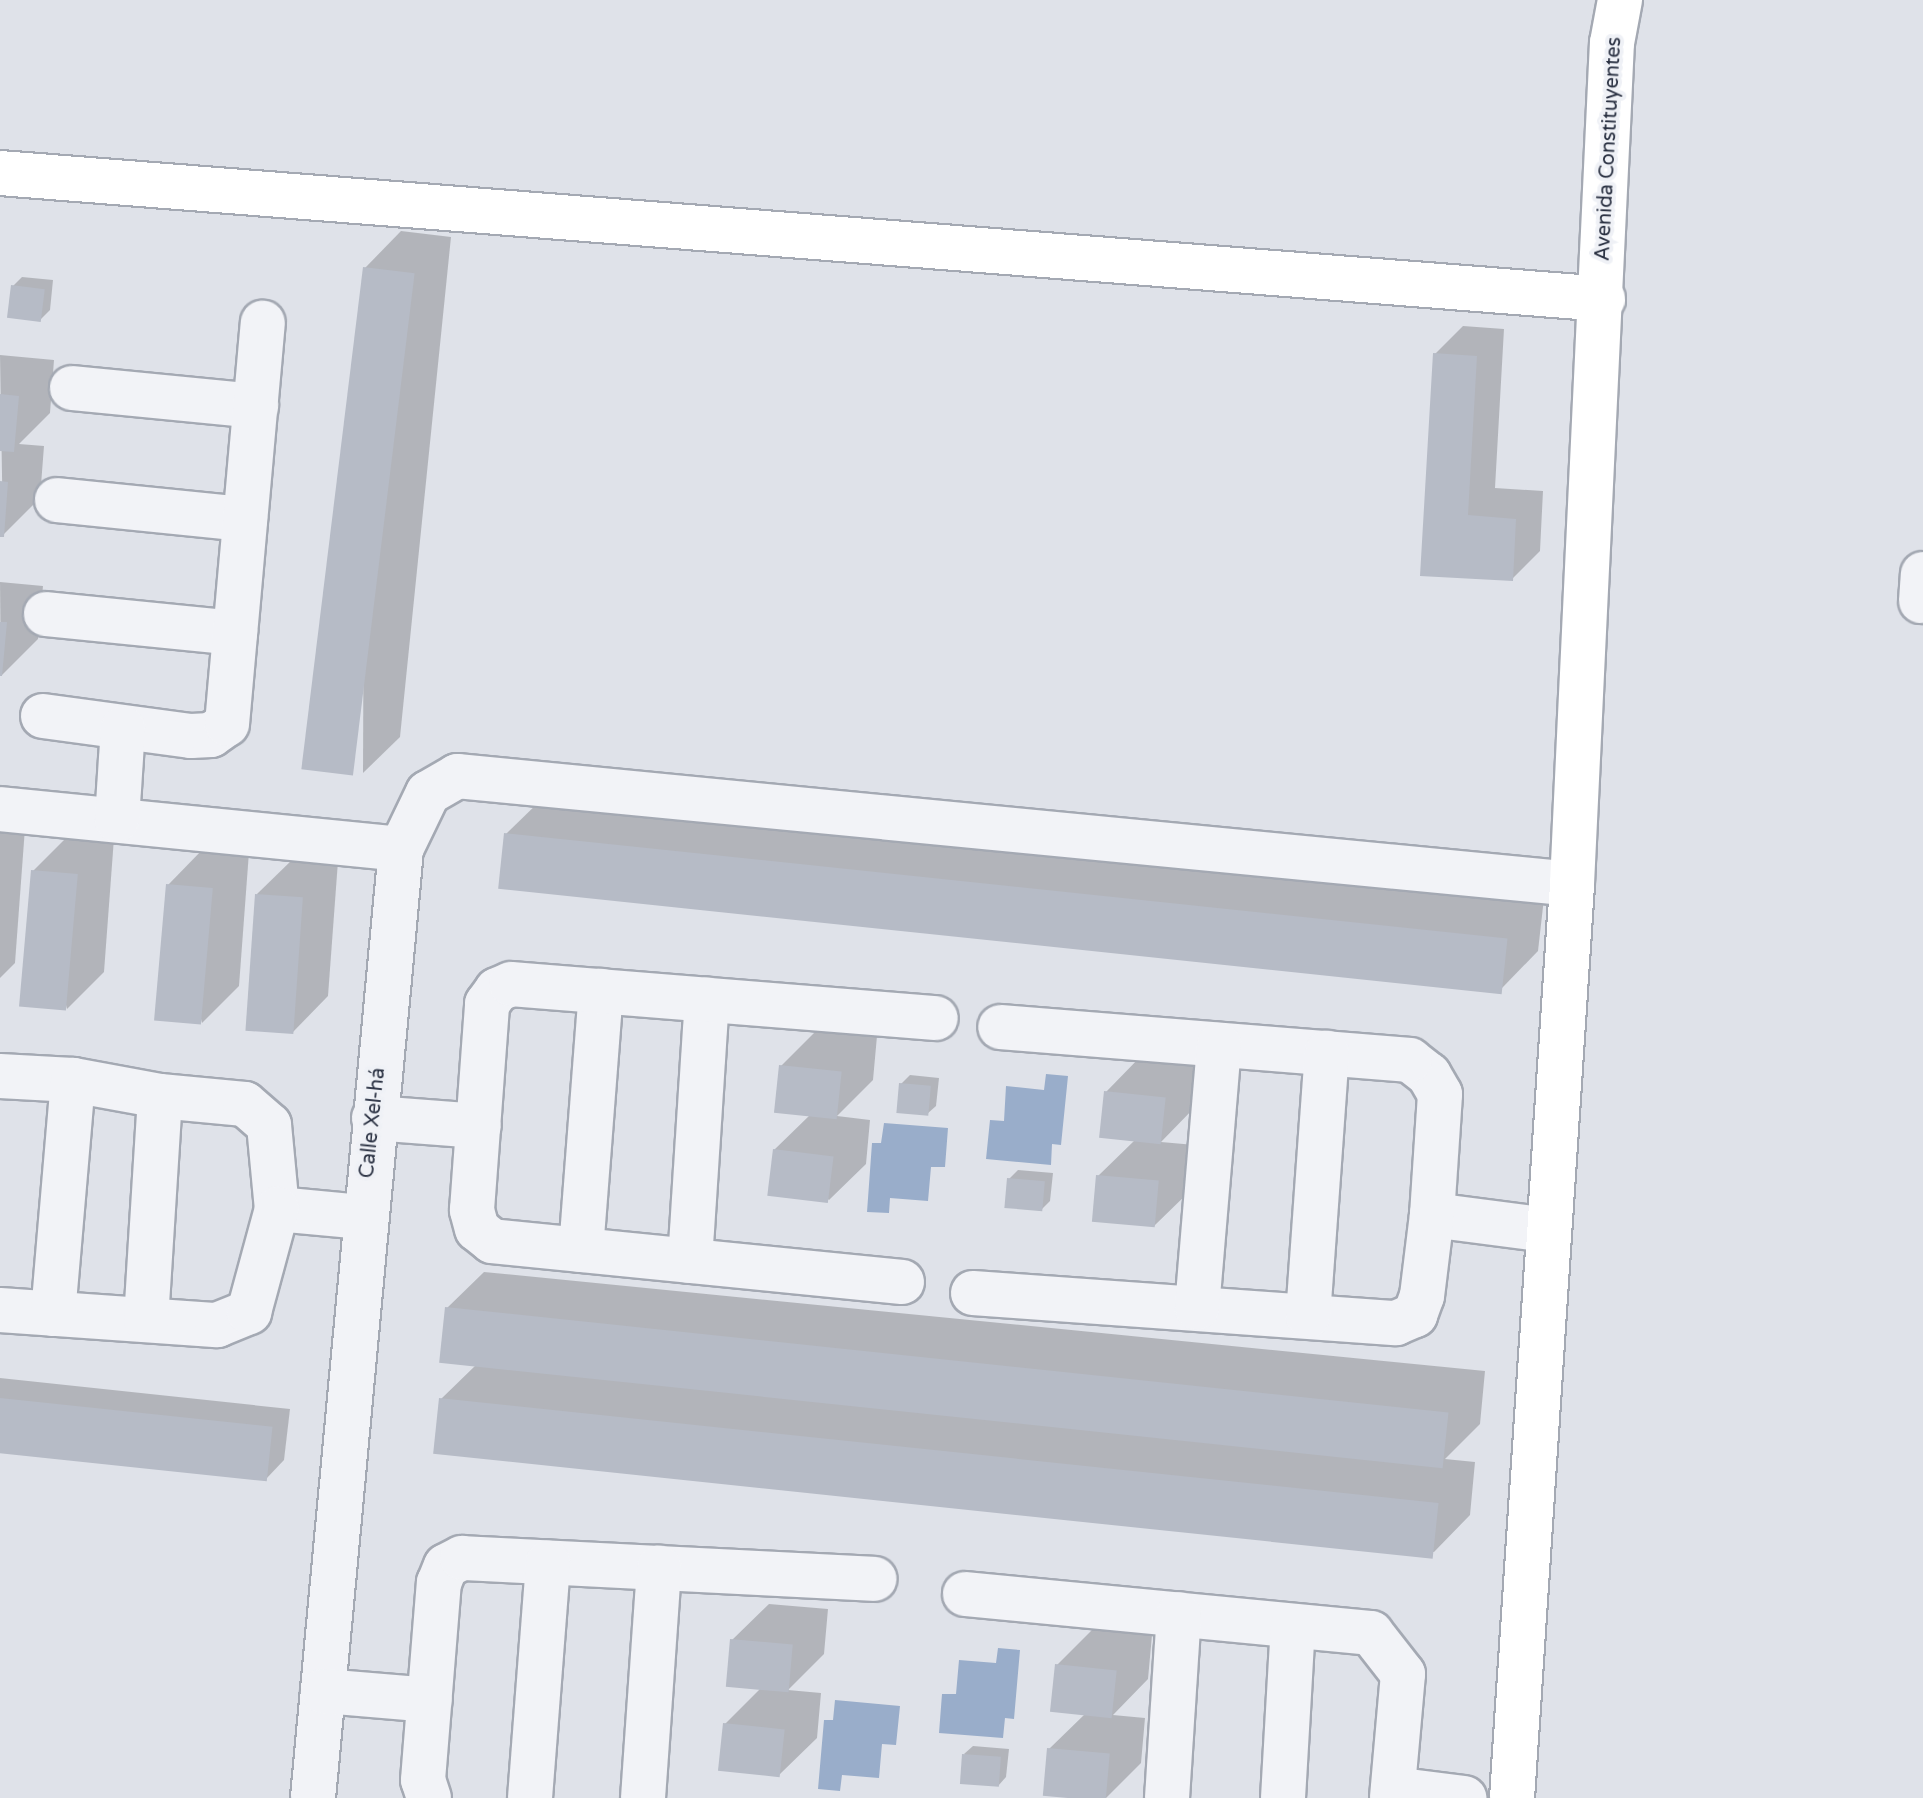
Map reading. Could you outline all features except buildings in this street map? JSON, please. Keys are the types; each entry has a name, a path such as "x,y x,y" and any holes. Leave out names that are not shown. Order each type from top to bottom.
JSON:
{"main road":[{"name":"Avenida Constituyentes","path":"1512,1798 1572,884 1603,299 1612,43 1620,0"},
{"path":"0,173 1603,299"}],"street":[{"path":"43,716 191,736 211,735 227,724 263,323"},
{"path":"72,388 256,406"},
{"path":"57,500 245,519"},
{"path":"46,614 235,633"},
{"path":"117,820 123,728"},
{"path":"0,809 401,849 428,793 457,776 1572,884"},
{"name":"Calle Xel-há","path":"313,1798 364,1217 401,849"},
{"path":"902,1282 492,1241 477,1229 472,1210 487,1004 497,990 511,984 936,1018"},
{"path":"581,1250 601,991"},
{"path":"690,1261 707,1000"},
{"path":"973,1293 1396,1323 1415,1315 1432,1215 1440,1094 1429,1075 1410,1060 1000,1027"},
{"path":"1197,1308 1219,1045"},
{"path":"1308,1316 1327,1053"},
{"path":"0,1076 73,1080 160,1096 245,1104 269,1125 277,1209 249,1312 217,1325 0,1310"},
{"path":"53,1314 73,1080"},
{"path":"146,1320 160,1096"},
{"path":"374,1118 479,1126"},
{"path":"277,1209 364,1217"},
{"path":"1432,1215 1548,1230"},
{"path":"429,1798 423,1780 439,1583 446,1566 462,1558 874,1579"},
{"path":"530,1798 548,1563"},
{"path":"643,1798 659,1568"},
{"path":"965,1594 1371,1633 1403,1674 1393,1794 1464,1798"},
{"path":"1167,1798 1179,1614"},
{"path":"1283,1798 1293,1626"},
{"path":"323,1691 430,1700"}],"water":[{"path":"1046,1074 1068,1076 1061,1145 1052,1144 1051,1165 986,1159 990,1120 1004,1121 1006,1086 1044,1090"},
{"path":"884,1123 948,1128 945,1167 931,1167 928,1201 890,1198 889,1213 867,1212 872,1143 881,1143"},
{"path":"998,1648 1020,1650 1014,1719 1005,1718 1003,1738 939,1733 942,1694 956,1694 959,1660 996,1663"},
{"path":"835,1700 900,1706 896,1745 882,1744 879,1778 842,1775 840,1791 818,1789 824,1720 833,1720"}]}
